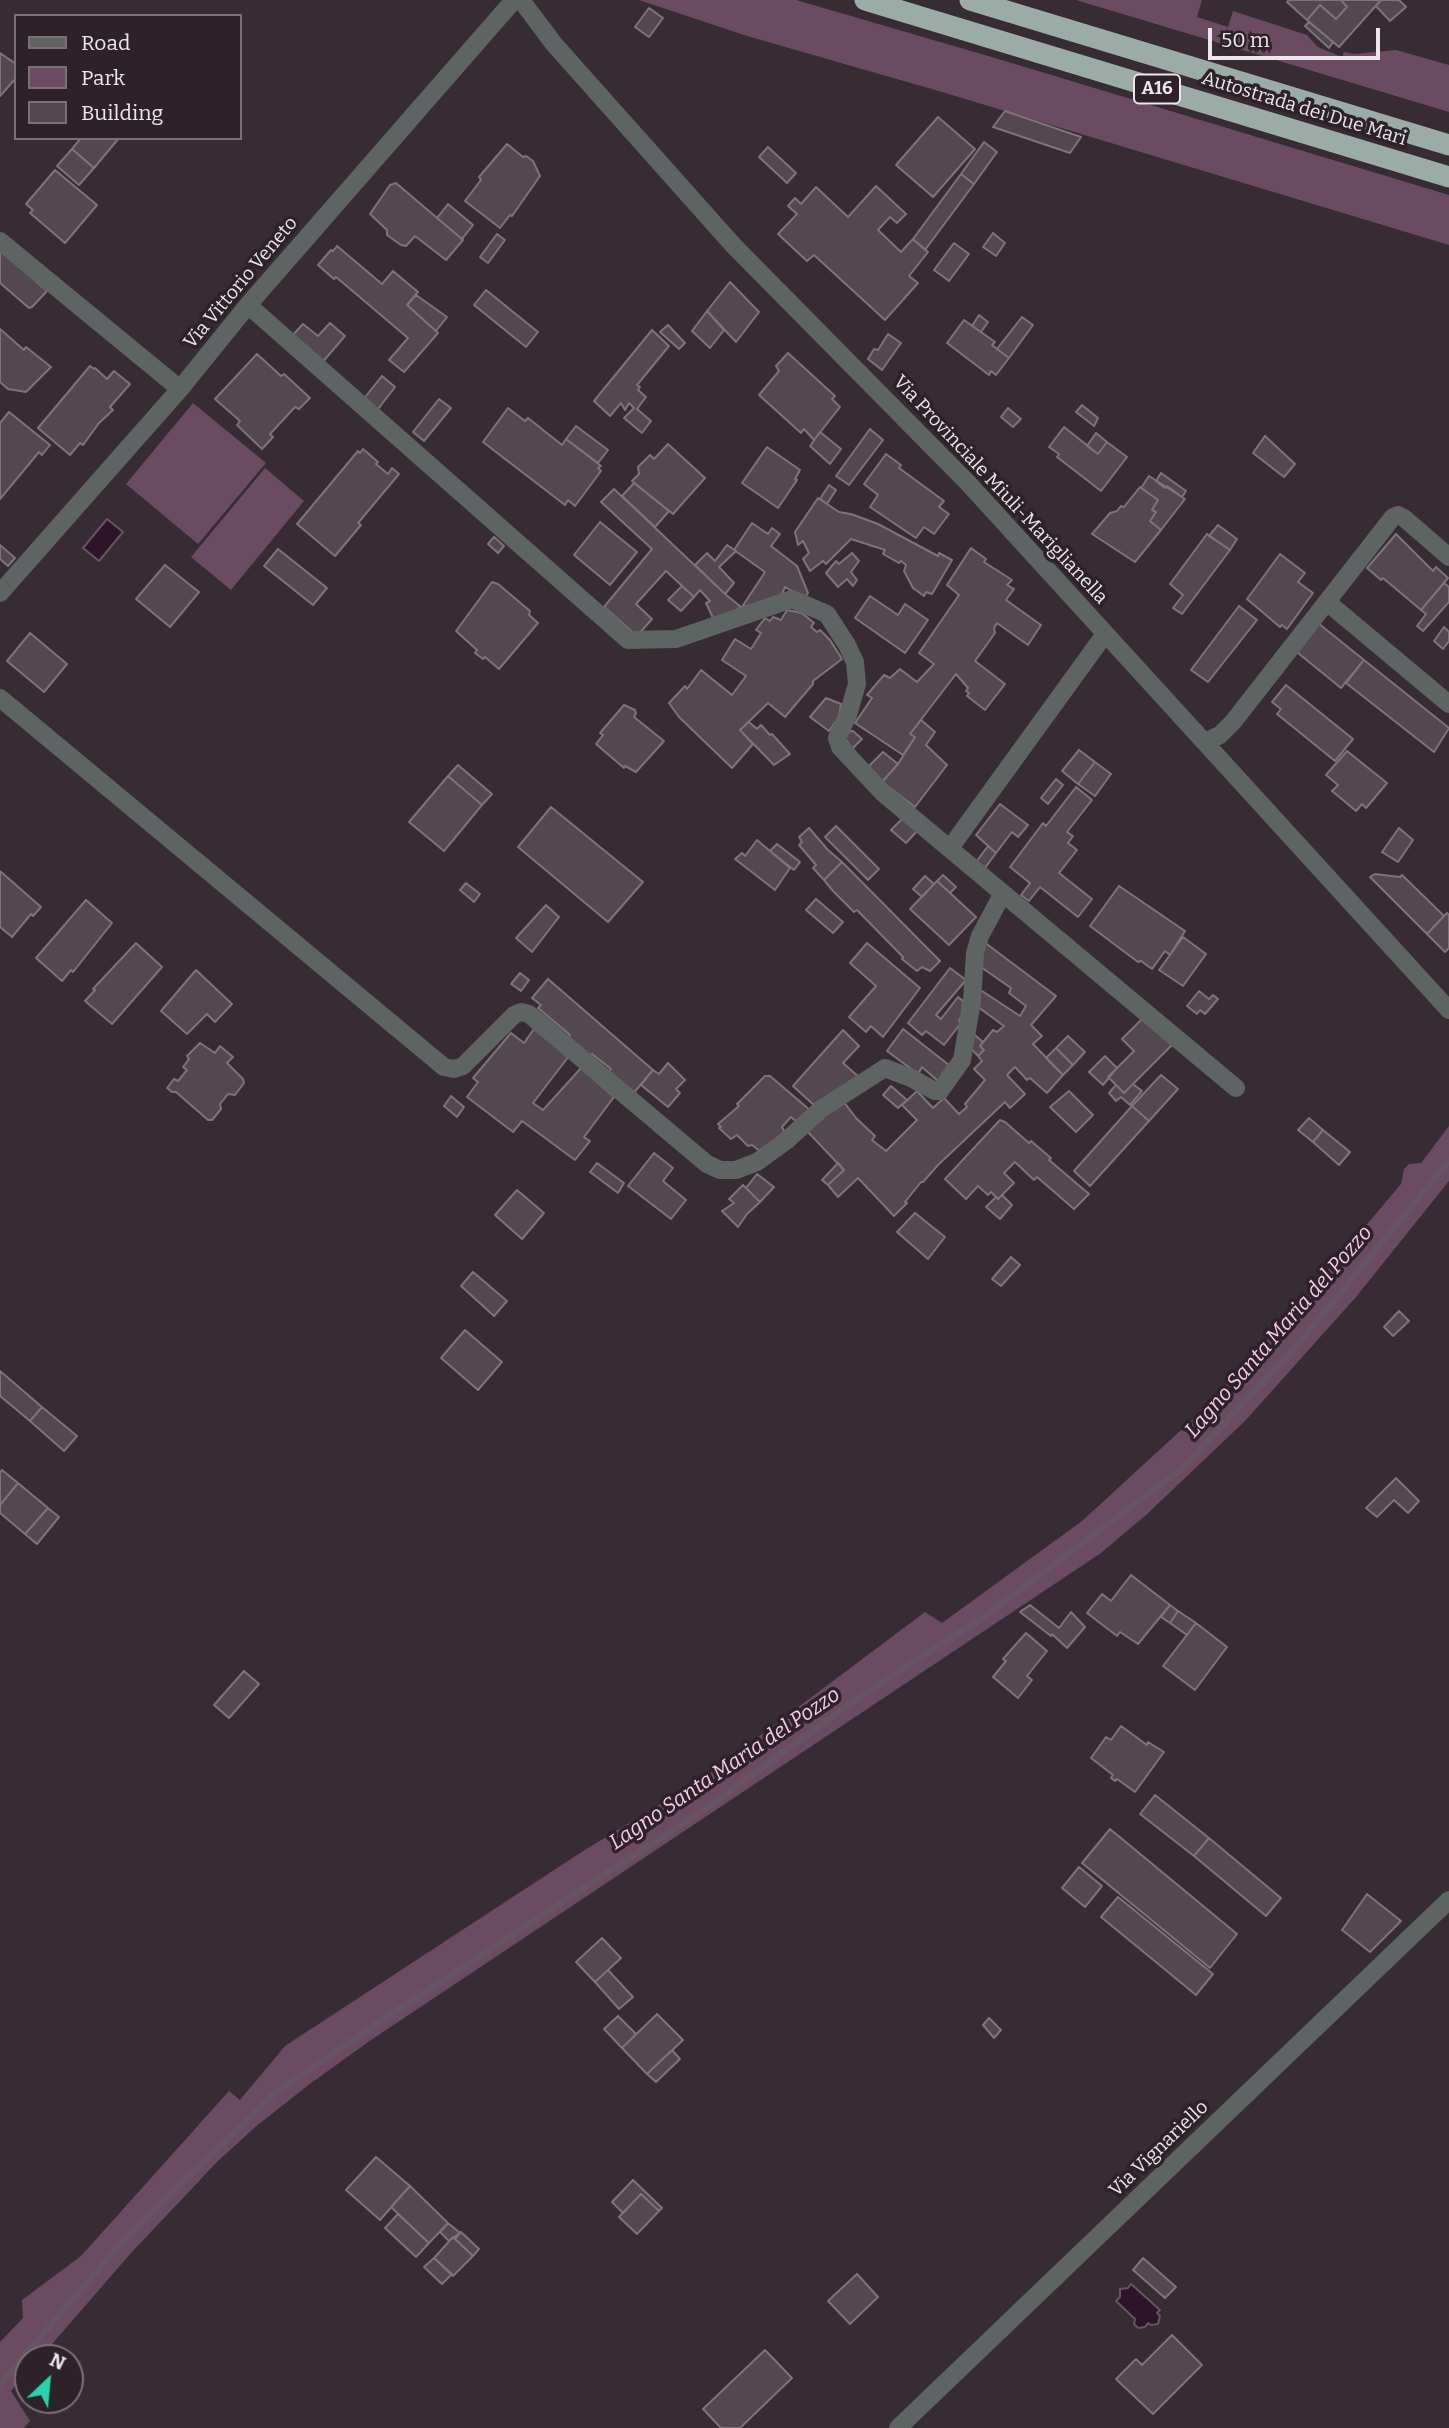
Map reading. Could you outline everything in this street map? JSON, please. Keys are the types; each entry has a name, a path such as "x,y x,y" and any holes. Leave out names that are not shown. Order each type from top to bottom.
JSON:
{"highway":[{"name":"Autostrada dei Due Mari","path":"864,0 1449,177"},
{"name":"Autostrada dei Due Mari","path":"970,0 1449,145"}],"street":[{"name":"Via Vittorio Veneto","path":"0,593 180,389 248,305 514,0"},
{"name":"Via Provinciale Miuli-Mariglianella","path":"521,0 554,44 733,246 959,473 1449,1010"},
{"path":"0,240 180,389"},
{"path":"248,305 628,640 676,639 792,599 827,614 855,662 857,684 848,715 837,738 840,747 883,793 1236,1088"},
{"path":"1205,742 1220,735 1233,722 1393,517 1398,515 1404,518 1449,557"},
{"path":"1327,602 1449,704"},
{"path":"950,848 1105,634"},
{"path":"0,698 444,1067 454,1069 463,1066 513,1015 521,1012 529,1014 708,1164 720,1170 736,1170 757,1162 786,1141 821,1109 885,1068 940,1091 962,1060 972,1000 975,953 980,936 1003,893"},
{"name":"Via Vignariello","path":"898,2428 1449,1900"}],"green space":[{"path":"639,0 796,0 1449,195 1449,245 747,36"},
{"path":"1076,0 1202,0 1197,17 1228,27 1233,11 1307,35 1318,47 1342,57 1344,52 1354,54 1396,50 1449,65 1449,112"},
{"path":"193,403 266,463 198,544 126,484"},
{"path":"265,468 304,501 231,590 191,557"},
{"path":"1449,1126 1449,1181 1356,1297 1245,1421 1146,1515 1101,1553 371,2040 254,2128 217,2162 131,2253 52,2344 14,2344 14,2387 11,2391 14,2396 14,2414 26,2414 30,2421 24,2428 0,2428 0,2342 23,2318 22,2300 81,2256 229,2091 240,2100 285,2046 580,1853 709,1774 925,1612 942,1623 1082,1521 1204,1409 1291,1314 1401,1184 1404,1169 1409,1164 1421,1163"}],"shaded area":[{"path":"107,519 123,532 99,561 83,548"},
{"path":"1131,2284 1160,2310 1157,2313 1160,2316 1158,2324 1148,2323 1145,2327 1138,2328 1134,2324 1135,2319 1116,2301 1120,2297 1120,2289 1128,2288"}],"building":[{"path":"1341,0 1347,7 1336,19 1320,5 1307,20 1287,2"},
{"path":"1341,0 1381,0 1339,47 1307,20 1320,5 1336,19 1347,7"},
{"path":"1381,0 1399,0 1406,7 1390,21 1376,6"},
{"path":"649,8 663,18 649,37 635,27"},
{"path":"1309,22 1333,42 1329,48 1305,26"},
{"path":"0,53 14,63 14,80 0,96"},
{"path":"1005,111 1081,137 1070,153 993,127"},
{"path":"938,117 975,149 933,197 896,165"},
{"path":"79,140 117,140 94,168 72,149"},
{"path":"984,142 997,152 974,184 961,174"},
{"path":"507,144 523,157 533,161 540,176 512,216 510,215 500,228 465,201 481,180 479,177"},
{"path":"768,147 796,173 787,183 759,157"},
{"path":"72,149 94,168 79,185 57,166"},
{"path":"55,170 97,205 65,243 30,213 33,210 26,204"},
{"path":"961,174 974,184 925,250 913,239"},
{"path":"396,183 463,240 446,260 415,236 406,246 401,245 387,235 387,230 370,214 390,185"},
{"path":"876,186 906,214 897,223 890,217 878,230 901,252 913,239 928,252 909,276 918,283 885,320 814,255 807,261 778,234 797,214 788,206 795,198 801,204 816,187 848,217"},
{"path":"448,204 473,225 462,239 437,218"},
{"path":"993,233 1005,243 996,256 983,247"},
{"path":"497,234 505,240 488,263 480,257"},
{"path":"954,243 969,254 949,281 934,270"},
{"path":"337,246 382,284 393,271 418,292 407,305 438,333 404,372 389,360 408,338 318,265"},
{"path":"0,250 47,291 32,307 29,308 0,283"},
{"path":"730,282 759,312 736,342 707,311"},
{"path":"486,290 538,332 526,347 474,305"},
{"path":"416,295 447,317 436,331 407,305"},
{"path":"707,311 724,330 710,348 692,331"},
{"path":"979,315 988,322 981,332 972,326"},
{"path":"1022,317 1033,325 1009,358 997,349"},
{"path":"964,320 995,342 992,345 1009,358 996,375 991,371 989,375 947,343"},
{"path":"330,323 345,336 320,365 290,338 303,324 318,336"},
{"path":"668,325 685,343 679,349 660,332"},
{"path":"0,329 24,350 26,347 51,367 26,392 8,389 0,382"},
{"path":"652,330 669,346 637,385 640,387 638,390 646,397 637,409 651,421 642,433 624,418 634,408 629,403 625,410 621,403 610,416 594,401"},
{"path":"888,334 901,343 882,370 868,359 874,349 878,350"},
{"path":"788,353 835,396 832,399 840,407 814,440 804,429 801,433 759,395 779,371 776,366"},
{"path":"257,354 310,398 299,409 295,407 270,434 273,437 262,449 237,425 240,421 215,399"},
{"path":"90,366 107,379 114,371 130,384 110,407 113,410 99,423 83,445 80,443 70,455 38,428"},
{"path":"382,376 395,387 375,413 362,401"},
{"path":"439,399 451,408 424,441 413,432"},
{"path":"1082,405 1098,418 1094,426 1076,412"},
{"path":"508,408 525,421 528,418 562,445 566,439 601,466 598,468 601,471 575,506 568,500 565,505 483,442"},
{"path":"1008,408 1021,419 1013,427 1001,417"},
{"path":"9,412 50,445 42,455 39,452 0,499 0,423"},
{"path":"576,426 608,450 598,463 566,439"},
{"path":"1064,427 1098,454 1107,442 1127,457 1101,491 1057,457 1059,454 1049,447"},
{"path":"870,429 883,440 849,485 836,476"},
{"path":"820,432 841,449 830,464 810,446"},
{"path":"1096,433 1107,442 1098,454 1087,446"},
{"path":"1265,436 1295,464 1284,477 1253,453"},
{"path":"668,444 705,478 673,514 632,481 639,474 638,467 650,455 654,459"},
{"path":"767,447 800,470 795,479 797,480 778,508 742,483"},
{"path":"363,449 388,474 392,468 399,474 358,523 361,525 335,556 297,524 358,451 360,453"},
{"path":"886,454 901,465 899,468 944,501 939,507 949,514 934,534 924,527 916,538 870,507 878,495 864,484"},
{"path":"1161,473 1186,491 1182,497 1156,481"},
{"path":"1149,476 1185,499 1161,530 1150,521 1156,512 1152,510 1158,500 1141,488"},
{"path":"634,483 669,511 655,527 622,496"},
{"path":"829,485 836,490 827,504 820,499"},
{"path":"1140,487 1158,500 1152,510 1156,512 1150,521 1161,530 1135,562 1092,534 1110,513 1121,506 1124,507"},
{"path":"614,489 741,607 715,622 706,603 710,601 700,590 694,597 666,571 636,604 652,619 637,636 604,607 652,549 601,502"},
{"path":"818,498 839,512 878,524 938,556 939,553 952,560 932,594 926,592 924,596 913,588 904,571 906,565 883,554 885,550 851,539 826,564 823,561 810,571 803,559 809,553 803,541 798,545 795,532"},
{"path":"600,522 637,552 610,585 574,555"},
{"path":"752,523 768,534 772,528 780,534 771,546 797,566 808,593 804,598 785,587 780,598 742,607 765,572 734,550"},
{"path":"1218,525 1237,539 1230,550 1209,536"},
{"path":"1207,534 1230,550 1182,614 1173,608 1183,595 1170,584"},
{"path":"1396,534 1433,571 1436,567 1448,578 1421,610 1367,568"},
{"path":"494,537 504,546 498,553 488,544"},
{"path":"0,545 15,558 8,566 0,559"},
{"path":"727,545 736,551 719,567 734,583 725,594 695,565 707,553 715,561"},
{"path":"971,548 986,559 984,562 1012,580 1007,585 1014,589 1006,600 1041,625 1028,645 997,623 995,633 975,661 1005,684 985,710 967,696 968,688 956,674 910,734 915,737 903,755 855,723 872,698 867,695 884,675 890,678 900,669 917,682 934,664 919,653 959,595 947,585"},
{"path":"278,549 327,588 313,605 264,566"},
{"path":"852,553 859,561 851,572 857,580 853,586 847,579 838,587 826,573 836,561 839,564"},
{"path":"1280,554 1305,573 1298,582 1313,593 1287,629 1282,625 1280,627 1247,599"},
{"path":"165,565 199,592 170,627 136,599"},
{"path":"492,582 530,611 529,615 538,623 499,669 485,657 483,659 475,653 477,650 456,631"},
{"path":"1444,583 1449,587 1449,602 1423,631 1417,626 1426,614 1421,610"},
{"path":"682,586 694,597 681,611 668,600"},
{"path":"870,596 898,615 905,604 928,620 905,653 855,618"},
{"path":"1239,606 1257,620 1208,682 1191,670"},
{"path":"787,610 802,613 814,623 811,627 817,632 820,630 830,640 842,659 813,681 785,717 768,703 740,730 753,744 732,768 679,717 669,703 685,686 687,689 701,670 732,695 746,676 722,660 735,639 751,649 761,633 756,630 765,618 770,621 773,617 781,620"},
{"path":"1318,623 1364,660 1341,688 1298,653 1298,648"},
{"path":"1444,627 1449,632 1449,641 1443,649 1434,641"},
{"path":"30,633 67,664 44,692 7,661"},
{"path":"1364,660 1449,728 1434,752 1346,683"},
{"path":"1286,685 1353,739 1335,761 1277,714 1281,709 1272,702"},
{"path":"826,698 841,704 839,717 829,731 810,717"},
{"path":"624,705 635,710 634,717 664,741 636,772 625,766 624,768 596,744 603,735 600,733"},
{"path":"921,720 935,732 926,745 947,765 915,807 882,782 898,764 915,737 910,734"},
{"path":"749,722 757,729 761,725 790,754 774,765 740,730"},
{"path":"850,731 862,739 852,749 845,738"},
{"path":"1079,750 1095,762 1078,784 1062,771"},
{"path":"1347,751 1387,783 1366,808 1362,804 1356,811 1332,791 1338,785 1326,775"},
{"path":"883,752 898,764 882,782 867,768"},
{"path":"1095,762 1111,774 1095,796 1078,784"},
{"path":"458,765 492,794 482,805 448,776"},
{"path":"448,776 482,805 444,851 409,822"},
{"path":"1056,779 1063,785 1048,804 1041,798"},
{"path":"1076,787 1092,800 1067,832 1073,836 1068,843 1077,850 1059,873 1092,899 1078,917 1040,887 1029,901 1021,895 1030,883 1010,867 1043,823 1046,826"},
{"path":"1000,804 1028,825 1018,837 1012,832 996,853 976,835"},
{"path":"551,807 643,882 608,922 518,847"},
{"path":"903,818 917,831 906,843 891,830"},
{"path":"836,826 879,869 868,880 825,837"},
{"path":"809,828 842,862 824,880 813,868 816,865 799,845 802,842 799,837"},
{"path":"1399,828 1413,840 1398,862 1382,852"},
{"path":"757,840 790,868 775,890 735,859 742,853 745,856"},
{"path":"777,844 800,862 794,870 770,851"},
{"path":"988,846 996,853 985,868 976,862"},
{"path":"842,862 940,961 930,971 922,967 917,971 902,959 857,910 854,912 824,880"},
{"path":"0,871 41,907 33,916 31,914 12,937 0,927"},
{"path":"1375,874 1402,875 1444,916 1427,934 1370,877"},
{"path":"943,875 956,887 950,893 937,881"},
{"path":"925,876 934,884 922,897 913,889"},
{"path":"937,881 976,917 949,945 910,909"},
{"path":"466,883 480,894 474,902 460,890"},
{"path":"1119,886 1185,931 1170,955 1165,951 1152,969 1141,961 1138,962 1090,926"},
{"path":"816,899 843,922 833,933 806,910"},
{"path":"86,900 112,923 73,972 71,970 62,981 36,958"},
{"path":"546,905 559,917 532,952 516,938"},
{"path":"1447,913 1449,948 1445,952 1427,934"},
{"path":"1183,937 1206,954 1183,986 1159,970"},
{"path":"984,942 1056,996 1031,1025 1042,1036 1033,1044 1063,1075 1047,1093 1030,1078 1027,1080 1015,1067 1007,1075 1025,1094 1010,1108 1005,1102 921,1182 894,1216 858,1178 838,1197 828,1185 844,1170 807,1131 843,1101 875,1136 872,1140 886,1151 917,1120 902,1105 917,1091 933,1108 944,1098 959,1114 967,1107 965,1104 985,1080 974,1069 982,1061 978,1056 984,1050 980,1046 993,1030 997,1032 1004,1026 978,1007 979,989 1020,1016 1026,1006 1009,993 1011,988 978,965"},
{"path":"136,943 162,967 112,1024 85,1001"},
{"path":"867,943 920,988 883,1037 871,1026 866,1032 849,1017 876,986 850,963"},
{"path":"950,968 966,980 936,1015 941,1019 958,997 963,1001 959,1021 961,1023 944,1045 926,1031 922,1035 908,1023"},
{"path":"196,970 232,1004 215,1022 207,1014 187,1034 161,1011"},
{"path":"520,973 529,980 521,991 511,984"},
{"path":"548,979 653,1070 632,1095 607,1074 611,1069 592,1054 589,1057 567,1039 570,1035 538,1008 541,1005 532,998"},
{"path":"1199,991 1209,999 1213,995 1218,999 1205,1014 1200,1010 1197,1014 1187,1006"},
{"path":"1142,1019 1172,1045 1124,1093 1108,1077 1134,1051 1122,1039"},
{"path":"534,1029 569,1056 533,1103 543,1110 581,1068 614,1097 584,1137 590,1141 575,1160 522,1121 513,1132 467,1097 478,1082 473,1078 511,1033 524,1043"},
{"path":"903,1029 949,1065 938,1081 922,1067 918,1074 887,1051"},
{"path":"843,1030 859,1046 843,1063 860,1078 816,1107 793,1086"},
{"path":"970,1031 983,1042 980,1046 984,1050 978,1056 967,1044"},
{"path":"1068,1036 1085,1052 1073,1065 1056,1048"},
{"path":"200,1043 215,1053 220,1046 233,1057 227,1063 244,1083 235,1095 228,1094 212,1120 208,1120 176,1092 167,1088 174,1079 178,1081 187,1070 183,1067 189,1059 187,1056"},
{"path":"1056,1048 1073,1065 1063,1075 1046,1058"},
{"path":"1105,1056 1117,1068 1103,1085 1089,1072"},
{"path":"668,1063 685,1080 676,1089 680,1093 668,1107 641,1085 653,1070 659,1074"},
{"path":"1161,1075 1178,1089 1149,1121 1132,1106"},
{"path":"765,1076 770,1076 811,1111 797,1122 791,1117 782,1127 785,1133 761,1152 752,1145 748,1146 737,1135 731,1139 718,1124 739,1106 737,1104"},
{"path":"1133,1084 1142,1091 1130,1105 1121,1097 1116,1101 1109,1093 1116,1085 1124,1093"},
{"path":"891,1086 907,1100 898,1108 883,1095"},
{"path":"1069,1091 1093,1115 1076,1132 1050,1107"},
{"path":"451,1096 464,1107 457,1117 444,1106"},
{"path":"1132,1106 1149,1121 1090,1186 1074,1171"},
{"path":"1309,1118 1323,1130 1313,1142 1298,1130"},
{"path":"1000,1120 1029,1143 1031,1141 1089,1194 1074,1209 1037,1177 1034,1180 1015,1162 1004,1173 1014,1183 998,1199 978,1186 966,1199 945,1179"},
{"path":"1323,1130 1350,1152 1339,1165 1313,1142"},
{"path":"654,1153 673,1168 663,1181 686,1200 671,1219 628,1186"},
{"path":"597,1163 624,1183 618,1193 590,1172"},
{"path":"838,1163 844,1170 828,1185 822,1180"},
{"path":"757,1174 774,1187 760,1202 746,1188"},
{"path":"743,1185 760,1202 738,1227 722,1211 734,1203 729,1199"},
{"path":"517,1190 544,1213 522,1239 495,1215"},
{"path":"1002,1195 1012,1205 1000,1219 986,1207"},
{"path":"915,1213 945,1237 928,1259 897,1232"},
{"path":"1011,1257 1020,1265 1001,1286 992,1279"},
{"path":"473,1272 507,1301 494,1316 461,1286"},
{"path":"1399,1311 1409,1321 1393,1336 1384,1327"},
{"path":"465,1330 502,1362 478,1390 441,1358"},
{"path":"0,1371 42,1407 30,1421 0,1396"},
{"path":"42,1407 77,1436 64,1451 30,1421"},
{"path":"2,1470 18,1483 0,1505 0,1473"},
{"path":"1396,1478 1419,1501 1408,1513 1394,1500 1377,1517 1366,1508"},
{"path":"18,1483 48,1508 25,1534 0,1513 0,1505"},
{"path":"48,1508 59,1517 37,1544 25,1534"},
{"path":"1131,1575 1170,1605 1138,1644 1120,1632 1117,1636 1087,1613 1102,1594 1111,1601"},
{"path":"1030,1605 1059,1628 1071,1612 1085,1627 1067,1648 1020,1612"},
{"path":"1170,1605 1178,1611 1170,1623 1161,1617"},
{"path":"1178,1611 1196,1623 1187,1635 1170,1623"},
{"path":"1196,1623 1227,1647 1195,1690 1163,1666"},
{"path":"1026,1633 1047,1651 1027,1676 1032,1680 1018,1698 993,1677 1006,1661 1003,1659"},
{"path":"244,1671 259,1684 229,1718 214,1705"},
{"path":"1121,1726 1147,1745 1148,1742 1164,1752 1135,1792 1117,1779 1115,1781 1111,1778 1113,1775 1091,1758 1106,1737 1111,1740"},
{"path":"1155,1795 1209,1838 1194,1856 1140,1814"},
{"path":"1110,1829 1237,1934 1210,1968 1082,1863"},
{"path":"1209,1838 1281,1898 1266,1916 1194,1856"},
{"path":"1079,1867 1102,1886 1085,1907 1062,1888"},
{"path":"1367,1894 1401,1921 1370,1952 1342,1930"},
{"path":"1118,1897 1213,1974 1196,1995 1101,1917"},
{"path":"602,1938 621,1958 595,1982 576,1962"},
{"path":"608,1970 633,1997 619,2009 595,1982"},
{"path":"657,2014 683,2040 647,2074 622,2048"},
{"path":"618,2016 636,2034 622,2048 604,2029"},
{"path":"989,2018 1001,2030 994,2038 983,2025"},
{"path":"672,2050 680,2059 656,2082 647,2074"},
{"path":"376,2157 410,2186 380,2220 346,2190"},
{"path":"633,2180 662,2208 659,2211 641,2194 623,2213 612,2202"},
{"path":"410,2186 448,2223 429,2243 391,2207"},
{"path":"641,2194 659,2211 637,2234 619,2217"},
{"path":"398,2214 429,2243 416,2257 385,2228"},
{"path":"448,2223 460,2233 449,2241 440,2232"},
{"path":"461,2232 479,2249 473,2256 455,2239"},
{"path":"453,2237 473,2256 453,2276 434,2258"},
{"path":"434,2258 452,2274 442,2284 424,2267"},
{"path":"1143,2258 1176,2287 1165,2298 1133,2270"},
{"path":"857,2274 878,2297 850,2324 828,2301"},
{"path":"1172,2335 1202,2365 1153,2414 1116,2379 1136,2359 1142,2365"},
{"path":"765,2350 792,2378 740,2428 721,2428 703,2409"}],"waterway":[{"name":"Lagno Santa Maria del Pozzo","path":"0,2384 129,2234 276,2092 709,1806 858,1698 985,1616 1184,1467 1300,1342 1449,1161"}]}
